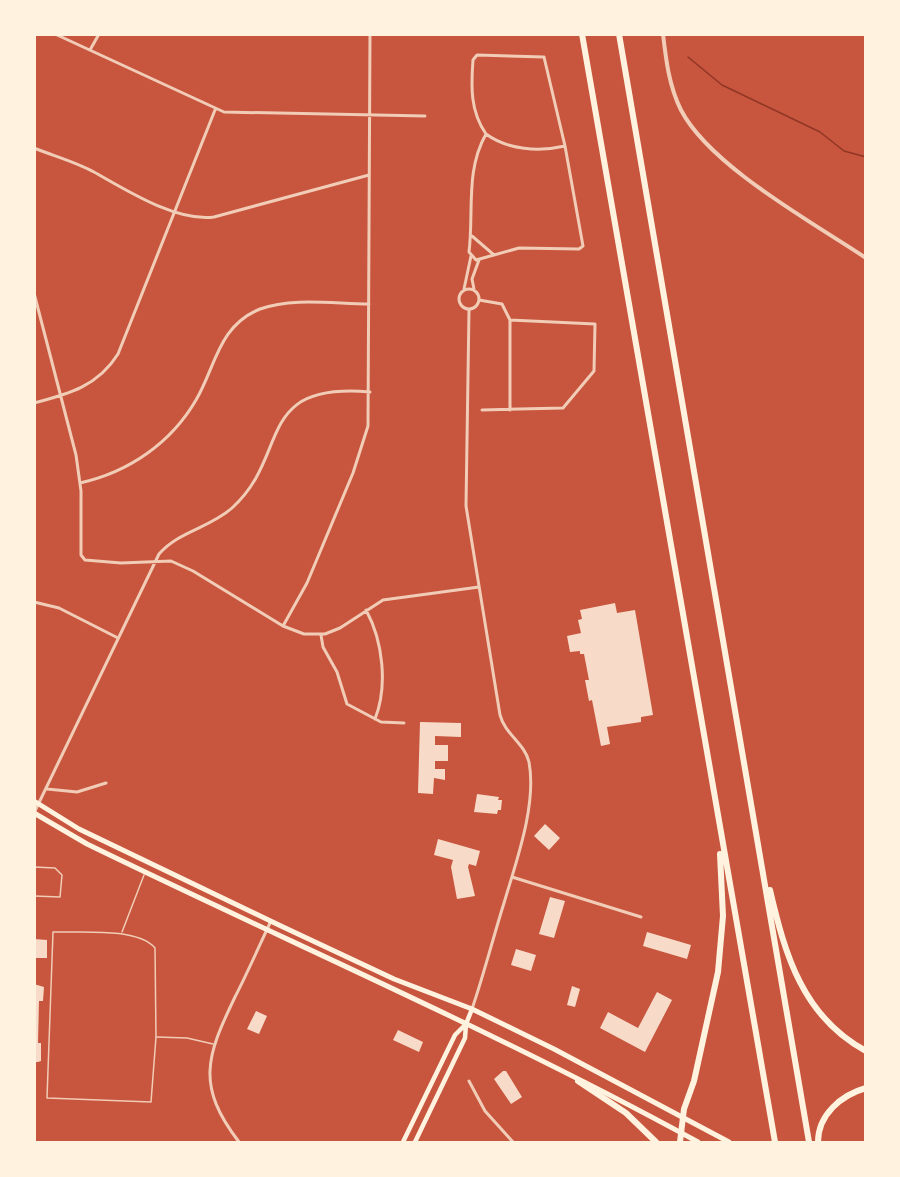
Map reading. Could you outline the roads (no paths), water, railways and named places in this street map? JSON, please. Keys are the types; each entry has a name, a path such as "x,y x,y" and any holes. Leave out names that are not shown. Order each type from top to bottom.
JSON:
{"highway":[{"path":"582,34 775,1143"},
{"path":"619,34 809,1143"},
{"path":"680,1143 685,1119 684,1109 714,999 721,956 723,886 718,817"},
{"path":"757,833 777,920 801,988 828,1025 866,1051"},
{"path":"578,1081 626,1113 656,1143"},
{"path":"818,1143 825,1119 835,1105 849,1094 866,1088"}],"main road":[{"path":"37,803 94,837 384,975 472,1009 600,1072 729,1143"},
{"path":"34,813 66,833 145,872 466,1024 578,1081 610,1094 698,1143"},
{"path":"415,1143 465,1038 466,1024 472,1009"},
{"path":"403,1143 455,1035 466,1024"}],"street":[{"path":"55,34 215,110 425,116"},
{"path":"90,51 99,34"},
{"path":"283,626 307,583 360,455 368,426 370,392 370,34"},
{"path":"663,34 667,68 677,100 686,119 707,145 735,170 866,258"},
{"path":"471,256 481,259 519,248 579,249 583,246 566,146 544,57 477,55 473,60 472,101 476,118 486,134 502,144 521,148 553,149 566,146"},
{"path":"34,402 63,396 94,382 118,354 215,110"},
{"path":"469,310 459,302 459,295 464,290 471,256 471,177 476,156 486,134"},
{"path":"34,148 90,170 121,189 174,211 199,218 214,217 369,175"},
{"path":"471,235 494,255"},
{"path":"470,247 478,242"},
{"path":"469,310 476,307 479,300 472,279 487,249"},
{"path":"464,290 475,291"},
{"path":"34,293 63,396 80,483 81,555 88,562 171,561 283,626 304,634 321,634 339,628 366,610 390,598 439,595 479,587"},
{"path":"479,300 502,304 510,320 510,410"},
{"path":"80,483 122,469 148,454 167,437 196,400 219,346 235,326 252,313 267,307 287,304 369,304"},
{"path":"469,310 465,495 502,722 526,754 529,764 525,825 512,878 472,1009"},
{"path":"482,410 563,408 595,368 595,324 510,320"},
{"path":"34,813 154,561 173,541 216,520 239,501 248,490 278,428 296,406 311,396 326,392 370,392"},
{"path":"34,602 59,608 118,638"},
{"path":"366,610 377,635 380,654 380,703 375,719"},
{"path":"321,634 323,647 337,672 347,704 375,719 404,723"},
{"path":"47,789 77,792 106,783"},
{"path":"512,878 641,917"},
{"path":"239,1143 222,1117 213,1095 209,1069 213,1044 270,921"},
{"path":"469,1081 485,1111 513,1143"}],"lane":[{"path":"34,867 59,869 62,875 60,897 34,896"},
{"path":"122,933 145,872"},
{"path":"53,932 122,933 146,940 156,950 156,1037 151,1102 47,1098 53,932"},
{"path":"156,1037 187,1038 213,1044"}],"waterway":[{"path":"688,57 722,85 820,132 844,151 866,157"}]}
